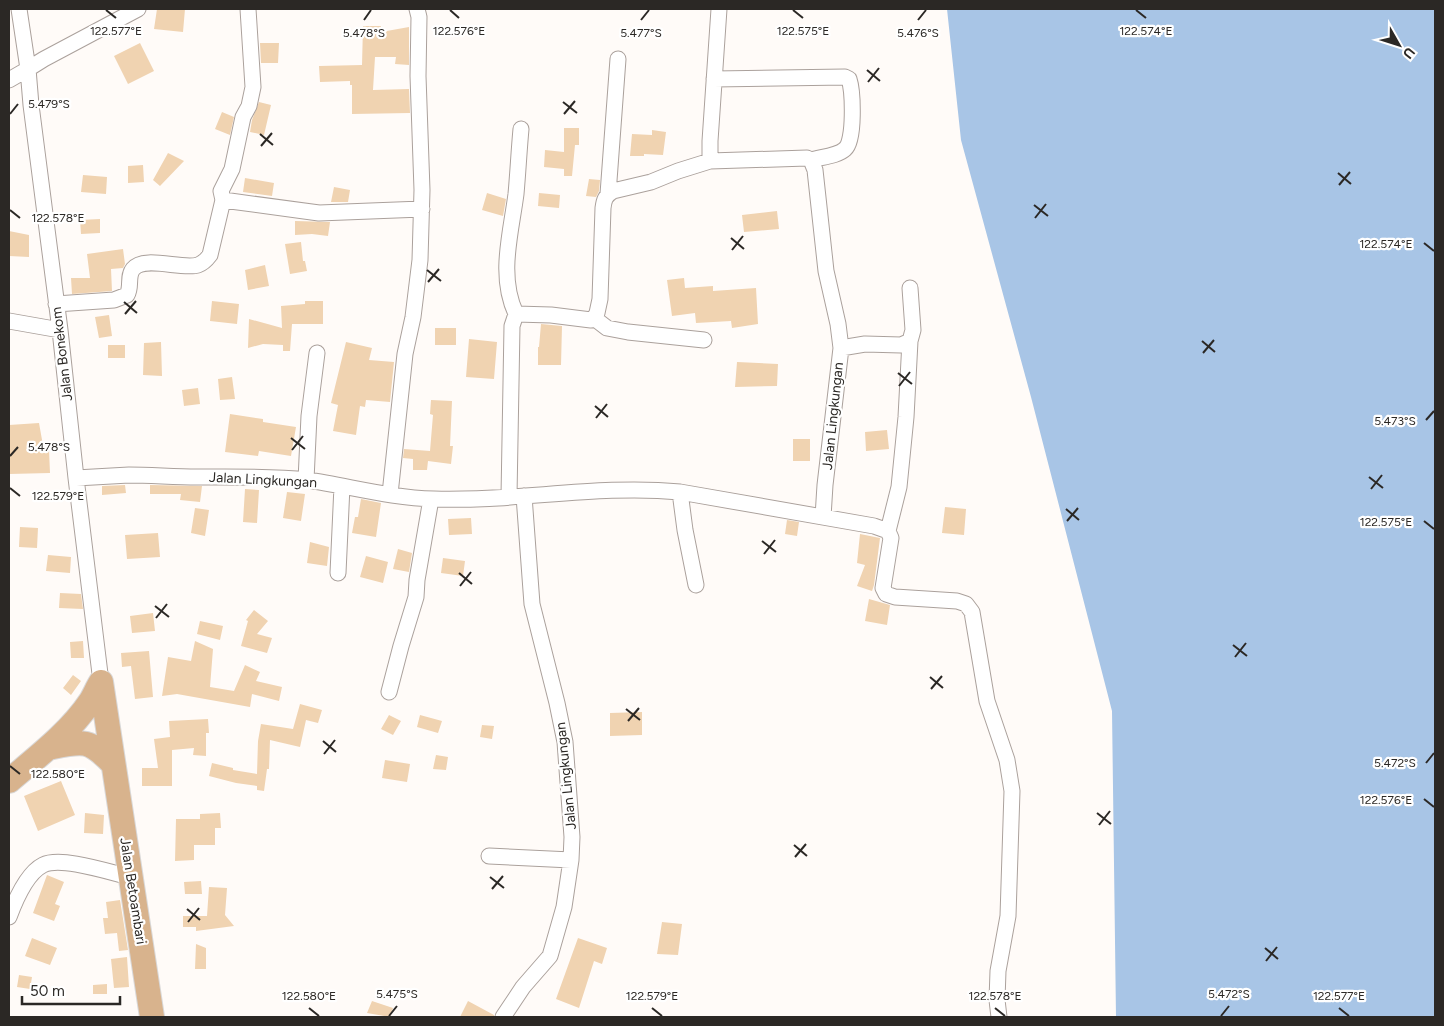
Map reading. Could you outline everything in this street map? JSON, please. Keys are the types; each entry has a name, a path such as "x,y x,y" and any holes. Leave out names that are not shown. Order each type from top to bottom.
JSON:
{"main road":[{"path":"9,781 48,748 84,710 101,682"},
{"name":"Jalan Bonekom","path":"101,682 113,764"},
{"path":"48,748 74,742 86,743 96,748 113,764"},
{"name":"Jalan Betoambari","path":"113,764 152,1017"}],"street":[{"name":"Jalan Bonekom","path":"19,9 60,330 101,682"},
{"path":"9,80 44,59 138,9"},
{"path":"56,304 114,300 127,295 131,271 136,266 145,263 197,266 210,255 223,200 221,191 232,169 243,117 253,87 248,9"},
{"path":"390,494 405,354 413,317 420,260 422,210 418,95 419,17 417,9"},
{"path":"710,161 719,9"},
{"path":"516,314 551,315 591,320 597,312 600,299 603,208 608,194 618,59"},
{"path":"608,194 650,182 710,161 800,158 811,160 844,151 851,140 852,88 849,79 845,77 714,80"},
{"path":"509,496 509,436 513,356 512,326 516,314 510,299 507,256 516,194 521,129"},
{"path":"811,160 815,170 826,271 838,324 841,348"},
{"path":"223,200 319,212 422,210"},
{"path":"910,288 913,330 910,341 900,487 888,531 891,538 884,588 886,594 895,597 957,601 966,604 972,612 986,701 1007,760 1012,791 1008,916 998,971 997,1000 1000,1017"},
{"path":"594,318 607,328 704,340"},
{"path":"9,321 60,330"},
{"name":"Jalan Lingkungan","path":"824,517 825,485 841,348 865,344 900,345 910,341"},
{"path":"306,480 309,416 317,353"},
{"name":"Jalan Lingkungan","path":"76,478 130,475 306,480 390,494 456,500 628,489 680,492 874,526 888,531"},
{"path":"338,573 342,486"},
{"path":"680,492 684,530 696,585"},
{"name":"Jalan Lingkungan","path":"503,1017 523,987 550,956 564,907 572,860 571,807 565,742 532,604 524,496"},
{"path":"390,692 401,646 416,597 417,580 431,499"},
{"path":"489,856 572,860"},
{"path":"9,917 21,890 42,866 54,862 66,862 130,877"}],"water":[{"path":"947,9 1435,9 1435,1017 1116,1017 1112,711 1031,397 961,140"}],"building":[{"path":"157,9 185,9 183,32 154,29"},
{"path":"363,26 381,26 381,32 409,27 409,65 395,64 396,57 375,57 373,90 409,89 410,113 352,114 352,85 350,85 350,81 320,82 319,66 362,65"},
{"path":"140,43 154,71 128,84 114,56"},
{"path":"260,43 279,43 278,63 261,63"},
{"path":"259,102 271,105 264,135 250,132 252,120"},
{"path":"222,112 234,117 230,135 215,129"},
{"path":"564,128 579,128 579,145 575,145 572,176 564,176 564,169 544,167 545,150 564,152"},
{"path":"652,130 666,132 663,155 644,154 644,156 630,156 632,134 652,135"},
{"path":"168,153 184,161 160,186 153,180"},
{"path":"143,165 144,182 128,183 128,166"},
{"path":"83,175 107,177 106,194 81,192"},
{"path":"245,178 274,183 272,196 243,192"},
{"path":"589,179 600,180 599,191 596,197 586,196"},
{"path":"334,187 350,190 348,202 331,202"},
{"path":"487,193 506,199 503,216 482,210"},
{"path":"539,193 560,195 559,208 538,206"},
{"path":"777,211 779,229 744,232 742,215"},
{"path":"100,219 100,233 81,234 80,220"},
{"path":"295,221 330,222 328,236 312,234 295,235"},
{"path":"9,231 29,235 29,257 9,256"},
{"path":"301,242 303,261 305,261 307,271 290,274 285,244"},
{"path":"123,249 125,264 123,268 111,269 112,291 72,294 71,278 90,278 87,254"},
{"path":"265,265 269,286 248,290 245,270"},
{"path":"684,278 685,288 713,286 713,291 756,288 758,324 732,328 731,321 696,323 695,313 672,316 667,280"},
{"path":"212,301 239,304 237,324 210,321"},
{"path":"305,301 323,301 323,324 292,324 290,351 283,351 283,345 263,344 248,348 249,319 282,328 281,306 305,304"},
{"path":"109,315 112,336 99,338 95,317"},
{"path":"541,324 562,326 561,365 538,365"},
{"path":"435,328 456,328 456,345 435,345"},
{"path":"469,339 497,342 494,379 466,377"},
{"path":"161,342 162,376 143,375 144,343"},
{"path":"346,342 372,348 369,360 394,362 390,402 366,400 365,407 360,406 356,435 333,431 338,405 331,403"},
{"path":"108,345 125,345 125,358 108,358"},
{"path":"737,362 778,364 777,386 735,387"},
{"path":"232,377 235,399 220,400 218,379"},
{"path":"198,388 200,404 184,406 182,390"},
{"path":"431,400 452,401 450,446 453,446 451,464 428,461 427,470 413,470 413,459 403,458 404,449 430,451 433,415 430,414"},
{"path":"230,414 296,427 291,456 259,451 258,456 225,452"},
{"path":"39,423 44,451 49,450 50,473 9,474 9,425"},
{"path":"887,430 889,449 866,451 865,432"},
{"path":"793,439 810,439 810,461 793,461"},
{"path":"125,485 126,493 102,495 102,486"},
{"path":"150,485 202,486 200,502 180,500 181,494 150,494"},
{"path":"245,489 259,490 257,523 243,522"},
{"path":"287,492 305,494 301,521 283,518"},
{"path":"361,499 381,503 376,537 352,533 355,517 358,517"},
{"path":"945,507 966,509 964,535 942,533"},
{"path":"195,508 209,510 205,536 191,533"},
{"path":"471,518 472,534 449,535 448,519"},
{"path":"787,520 799,522 797,536 785,534"},
{"path":"20,527 38,528 37,548 19,547"},
{"path":"158,533 160,557 127,559 125,535"},
{"path":"860,534 880,538 872,591 857,586 865,565 857,563"},
{"path":"310,542 329,547 327,566 307,563"},
{"path":"398,549 412,553 409,572 393,569"},
{"path":"48,555 71,557 70,573 46,571"},
{"path":"366,556 388,562 383,583 360,577"},
{"path":"443,558 465,561 463,576 441,573"},
{"path":"60,593 81,594 83,609 59,608"},
{"path":"869,599 890,605 887,625 865,621"},
{"path":"254,610 268,621 257,634 272,638 267,653 241,646 248,621 246,620"},
{"path":"153,613 155,631 132,633 130,616"},
{"path":"200,621 223,626 220,640 197,634"},
{"path":"83,641 84,658 71,658 70,642"},
{"path":"195,641 213,649 210,687 234,691 245,665 260,672 256,681 282,687 279,701 252,694 250,707 177,694 162,696 168,657 191,661"},
{"path":"149,651 153,697 135,699 131,666 122,667 121,653"},
{"path":"73,675 81,681 71,695 63,688"},
{"path":"300,704 322,710 318,723 306,720 300,747 270,740 269,769 267,769 264,791 257,790 257,786 209,776 212,763 233,768 233,770 257,774 258,741 261,724 293,729"},
{"path":"642,712 642,735 610,736 610,713"},
{"path":"389,715 401,721 393,735 381,729"},
{"path":"420,715 442,721 438,733 417,727"},
{"path":"208,719 209,733 206,733 206,756 193,755 194,748 172,750 172,786 142,786 142,768 158,768 154,739 170,737 169,721"},
{"path":"482,725 494,726 492,739 480,737"},
{"path":"436,755 448,757 446,770 433,769"},
{"path":"385,760 410,764 407,782 382,778"},
{"path":"61,781 75,815 38,831 24,796"},
{"path":"85,813 104,815 103,834 84,833"},
{"path":"220,813 221,828 215,828 215,845 194,845 194,860 175,861 176,819 200,819 200,814"},
{"path":"47,875 64,882 55,904 60,906 54,921 33,913"},
{"path":"201,881 202,894 185,894 184,882"},
{"path":"209,887 227,888 225,915 234,926 196,931 196,927 183,927 183,916 207,916"},
{"path":"120,900 128,950 119,951 117,933 105,934 103,918 108,918 106,902"},
{"path":"662,922 682,924 678,955 657,954"},
{"path":"32,938 57,948 50,965 25,956"},
{"path":"578,938 607,948 602,964 594,961 579,1008 556,999"},
{"path":"196,944 206,948 206,969 195,969"},
{"path":"127,957 129,987 114,988 111,959"},
{"path":"19,975 32,977 30,989 17,987"},
{"path":"107,984 107,994 93,994 93,985"},
{"path":"372,1001 393,1008 390,1017 367,1013"},
{"path":"468,1001 494,1015 494,1017 460,1017"}]}
